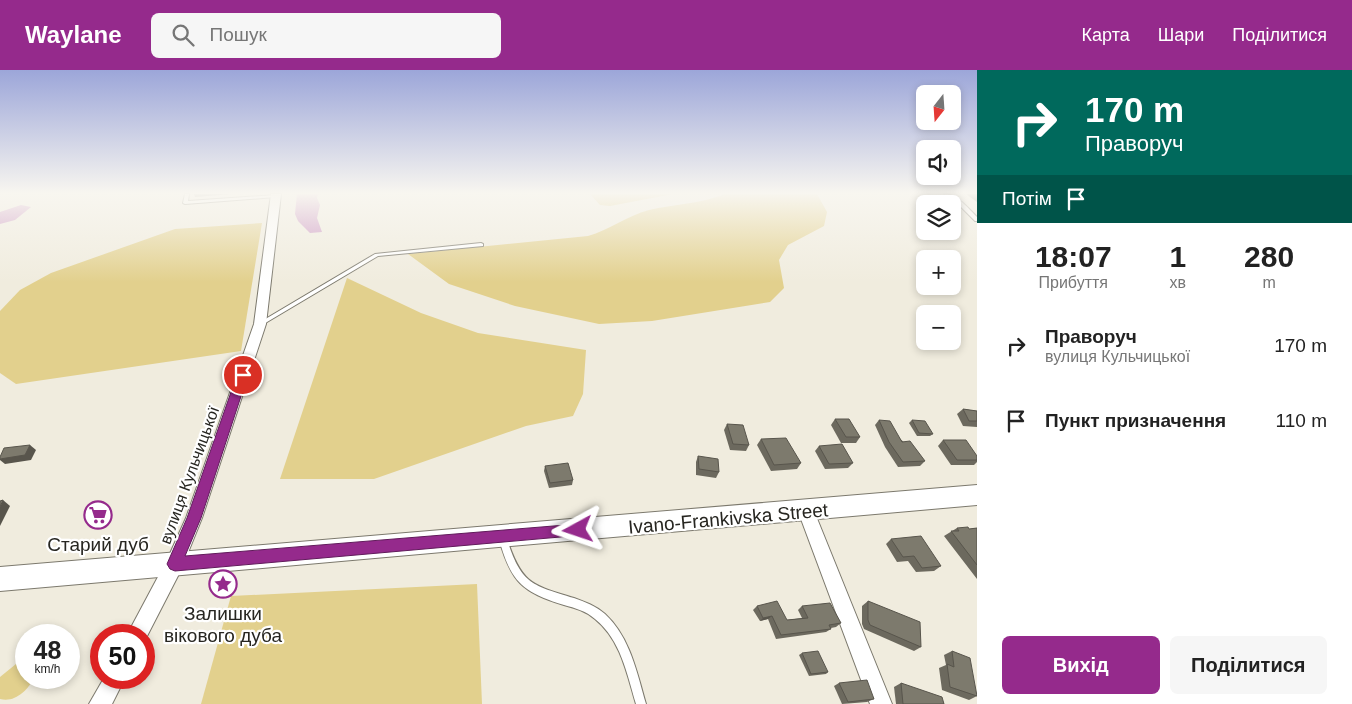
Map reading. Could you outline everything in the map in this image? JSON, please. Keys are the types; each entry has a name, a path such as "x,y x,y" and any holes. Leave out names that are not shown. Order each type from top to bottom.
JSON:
{"main road":[{"name":"Ivano-Frankivska Street","path":"0,579 977,495"}],"street":[{"name":"вулиця Кульчицької","path":"143,624 175,564 194,518 260,324 272,224"},
{"path":"806,511 881,704"},
{"path":"100,704 108,689"}],"lane":[{"path":"260,324 377,255 481,245"},
{"path":"502,537 513,571 524,583 538,591 589,608 604,619 620,639 641,704"}],"shaded area":[{"path":"262,224 241,351 16,384 0,373 0,311 20,290 51,273 175,229"},
{"path":"301,224 319,224 322,232 310,233"},
{"path":"617,224 825,224 824,226 788,245 779,260 784,288 770,302 652,321 599,324 515,306 449,284 408,254 588,236"},
{"path":"347,278 421,313 478,333 586,350 583,394 573,416 526,426 374,479 280,479"},
{"path":"477,584 482,704 201,704 231,596"},
{"path":"15,665 15,689 26,689 11,699 0,699 0,677"}],"building":[{"path":"963,409 977,411 977,421 969,421"},
{"path":"835,419 849,419 860,437 846,437"},
{"path":"879,420 890,421 902,442 910,441 925,461 903,462 889,442"},
{"path":"912,420 925,421 933,434 919,433"},
{"path":"727,424 743,425 749,445 733,444"},
{"path":"786,438 801,463 774,465 761,439"},
{"path":"943,440 966,440 977,456 977,460 957,460"},
{"path":"842,444 853,463 829,464 819,446"},
{"path":"30,445 25,455 0,459 4,448"},
{"path":"698,456 718,459 719,472 699,469"},
{"path":"568,463 573,480 550,483 545,466"},
{"path":"968,527 969,529 977,528 977,565 951,531 959,531 957,528"},
{"path":"921,536 941,566 922,568 914,556 903,557 891,539"},
{"path":"777,601 787,620 808,618 802,606 830,603 841,623 829,625 831,629 781,635 772,616 763,618 757,606"},
{"path":"868,601 920,622 921,647 870,625 868,620"},
{"path":"818,651 828,672 811,674 802,653"},
{"path":"952,651 970,658 977,696 950,687 947,664 954,667"},
{"path":"867,680 874,699 848,702 839,683"},
{"path":"901,683 942,697 944,704 903,704"}],"place":[{"name":"Старий дуб","path":"98,515"},
{"name":"Залишки вікового дуба","path":"223,584"}],"route":[{"path":"243,375 194,518 175,564 578,530"}]}
